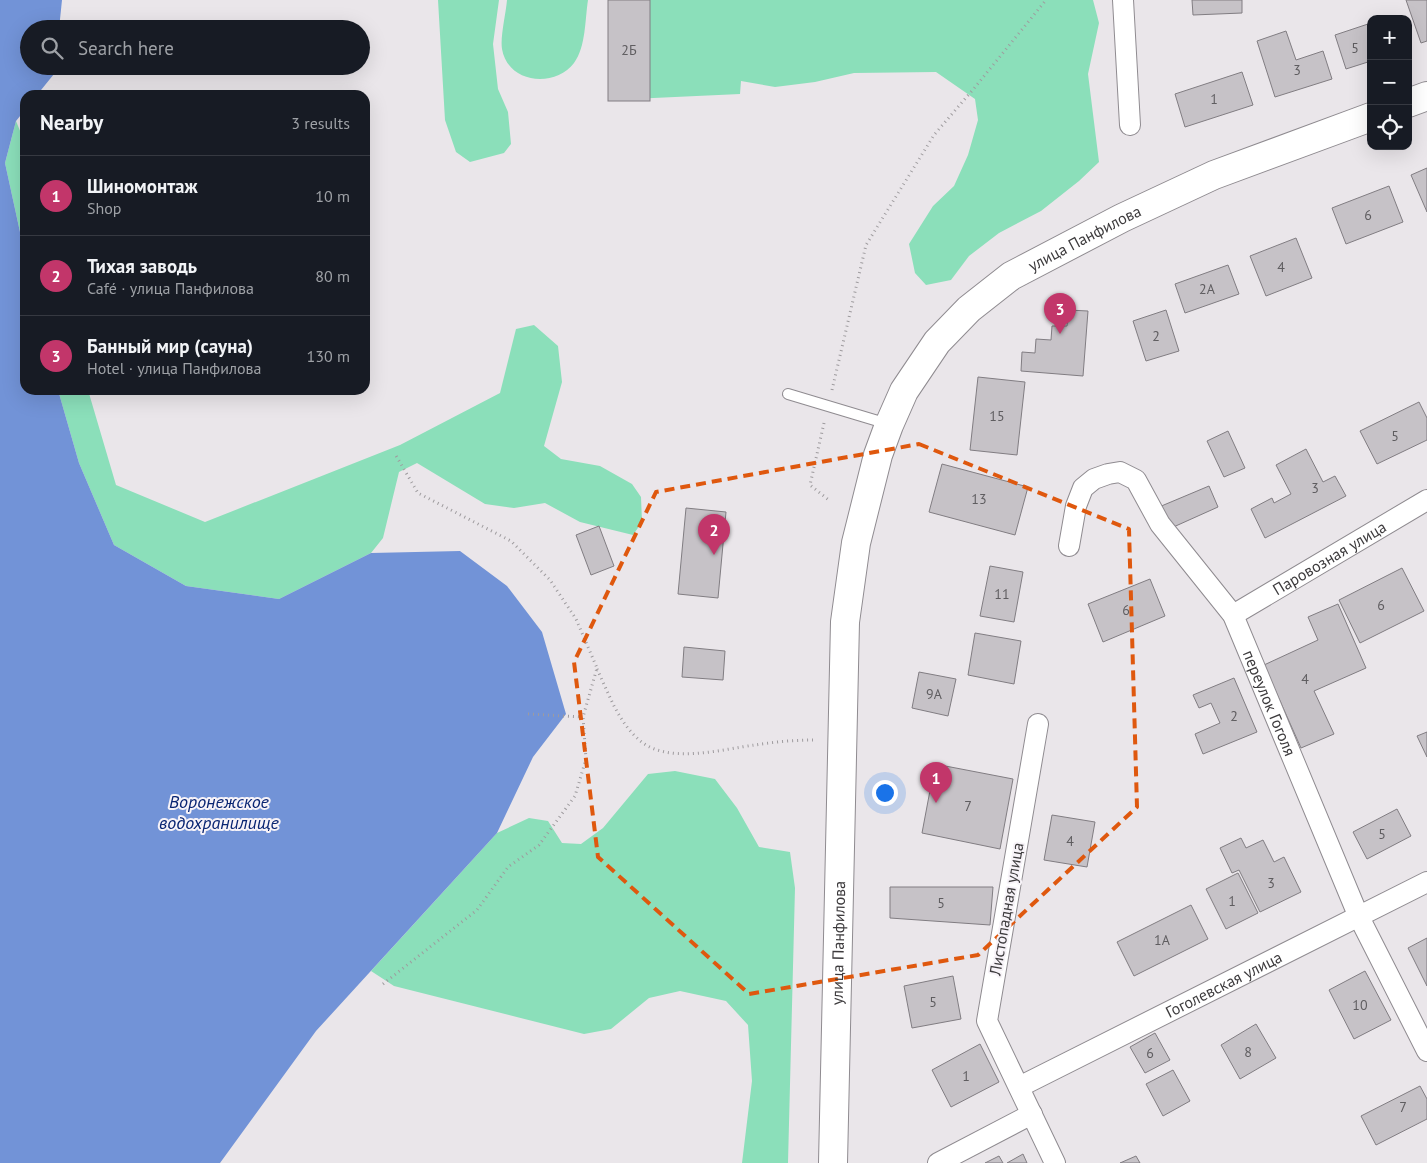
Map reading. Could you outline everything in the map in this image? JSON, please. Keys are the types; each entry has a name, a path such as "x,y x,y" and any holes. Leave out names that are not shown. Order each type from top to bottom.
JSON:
{"main road":[{"path":"1412,102 1427,96"},
{"name":"улица Панфилова","path":"834,1163 847,612 856,543 878,455 904,391 937,342 969,309 1011,276 1122,218 1214,175 1367,118"}],"street":[{"path":"1123,0 1130,125"},
{"name":"переулок Гоголя","path":"1069,546 1076,506 1083,488 1094,479 1120,472 1136,480 1160,524 1233,615 1358,915 1427,1051"},
{"name":"Паровозная улица","path":"1233,615 1427,500"},
{"name":"Листопадная улица","path":"1038,724 987,1021 1055,1163"},
{"name":"Гоголевская улица","path":"1019,1087 1427,882"},
{"path":"938,1163 1032,1114"}],"lane":[{"path":"788,394 889,425"}],"path":[{"path":"830,501 810,485 866,245 934,135 1046,0"},
{"path":"395,454 418,493 511,541 550,580 576,619 620,718 638,740 662,752 696,755 756,744 813,740"},
{"path":"383,984 477,910 508,867 539,845 575,796 586,759 583,717 597,668"},
{"path":"528,714 583,717"}],"highlighted area":[{"path":"919,444 1129,529 1137,807 978,955 749,994 598,857 574,662 656,492"}],"green space":[{"path":"438,0 499,0 493,44 498,89 508,112 511,144 504,153 470,162 456,152 445,120"},
{"path":"507,0 588,0 581,49 574,63 566,71 544,79 533,78 522,75 506,61 502,49 502,32"},
{"path":"609,0 1093,0 1099,23 1088,74 1099,162 1079,181 1041,211 999,233 969,256 951,280 926,285 915,273 909,244 933,206 954,186 968,155 978,120 975,99 936,72 854,73 815,82 775,87 741,81 740,94 610,100"},
{"path":"16,121 20,131 20,232 5,163"},
{"path":"534,325 558,346 562,382 544,446 561,459 600,466 632,484 641,497 642,522 633,535 580,522 545,503 514,508 485,504 417,463 399,472 383,538 371,553 279,599 186,586 114,545 79,463 59,395 89,395 116,485 205,522 400,445 500,393 516,329"},
{"path":"675,771 715,779 737,808 759,847 790,852 795,888 788,1163 742,1163 752,1081 748,1025 726,1001 680,991 649,998 611,1029 584,1034 394,986 371,971 497,833 529,818 548,821 562,843 581,844 603,828 648,774"}],"water":[{"name":"Воронежское водохранилище","path":"0,0 62,0 60,20 20,20 20,75 53,75 41,90 20,90 20,116 16,121 5,163 20,232 20,395 59,395 79,463 114,545 186,586 279,599 371,553 460,551 507,586 542,632 566,714 533,757 497,833 316,1031 220,1163 0,1163"}],"building":[{"path":"608,0 650,0 650,101 608,101"},
{"path":"1192,0 1242,0 1242,13 1193,15"},
{"path":"1406,0 1427,0 1427,41 1421,43"},
{"path":"1367,24 1367,62 1346,69 1335,35"},
{"path":"1286,31 1296,60 1323,51 1332,79 1275,97 1257,41"},
{"path":"1242,72 1253,105 1185,127 1175,94"},
{"path":"1427,168 1427,212 1411,175"},
{"path":"1389,186 1403,222 1346,244 1332,208"},
{"path":"1296,238 1312,278 1266,296 1250,256"},
{"path":"1228,265 1239,294 1185,313 1175,284"},
{"path":"1068,310 1088,311 1083,376 1021,371 1022,352 1035,353 1036,339 1051,340 1052,326 1067,326"},
{"path":"1166,310 1179,351 1146,361 1133,321"},
{"path":"978,377 1025,382 1017,455 970,450"},
{"path":"1419,402 1427,418 1427,440 1377,464 1360,431"},
{"path":"1228,431 1245,468 1224,477 1207,441"},
{"path":"1306,449 1323,482 1335,476 1346,496 1265,538 1251,509 1272,498 1274,503 1291,494 1276,465"},
{"path":"942,464 1028,487 1015,535 929,512"},
{"path":"1209,486 1218,507 1169,529 1159,507"},
{"path":"686,508 726,512 718,598 678,594"},
{"path":"599,526 614,566 591,575 576,535"},
{"path":"990,566 1023,572 1014,622 980,616"},
{"path":"1402,568 1424,611 1360,643 1339,600"},
{"path":"1150,579 1165,616 1103,642 1088,604"},
{"path":"1338,604 1366,668 1314,691 1334,734 1301,748 1264,665 1318,640 1308,617"},
{"path":"975,633 1021,641 1014,684 968,675"},
{"path":"684,647 725,651 723,680 682,677"},
{"path":"919,672 956,679 948,716 912,708"},
{"path":"1234,678 1257,732 1203,754 1195,734 1220,723 1211,703 1199,708 1193,695"},
{"path":"1427,732 1427,757 1417,736"},
{"path":"935,764 1013,779 1000,849 922,833"},
{"path":"1397,809 1411,836 1367,859 1353,832"},
{"path":"1052,815 1095,822 1087,867 1044,860"},
{"path":"1241,838 1246,848 1263,840 1274,862 1284,857 1301,892 1260,912 1239,870 1232,873 1220,848"},
{"path":"1238,873 1258,913 1226,929 1206,889"},
{"path":"890,887 993,887 990,925 890,918"},
{"path":"1191,905 1208,939 1134,976 1117,942"},
{"path":"1427,938 1427,986 1408,948"},
{"path":"1365,971 1391,1020 1354,1039 1329,990"},
{"path":"953,976 961,1019 912,1028 904,986"},
{"path":"1256,1024 1276,1058 1240,1079 1221,1045"},
{"path":"1155,1033 1170,1060 1145,1073 1130,1047"},
{"path":"980,1044 999,1082 951,1107 932,1070"},
{"path":"1173,1070 1190,1101 1163,1116 1146,1084"},
{"path":"1420,1086 1427,1099 1427,1119 1376,1145 1361,1116"},
{"path":"1023,1154 1027,1163 1007,1163"},
{"path":"999,1156 1003,1163 985,1163"},
{"path":"1136,1156 1140,1163 1120,1163"}],"place":[{"name":"Банный мир (сауна)","path":"1060,334"},
{"name":"Тихая заводь","path":"714,555"},
{"name":"Шиномонтаж","path":"936,803"}]}
